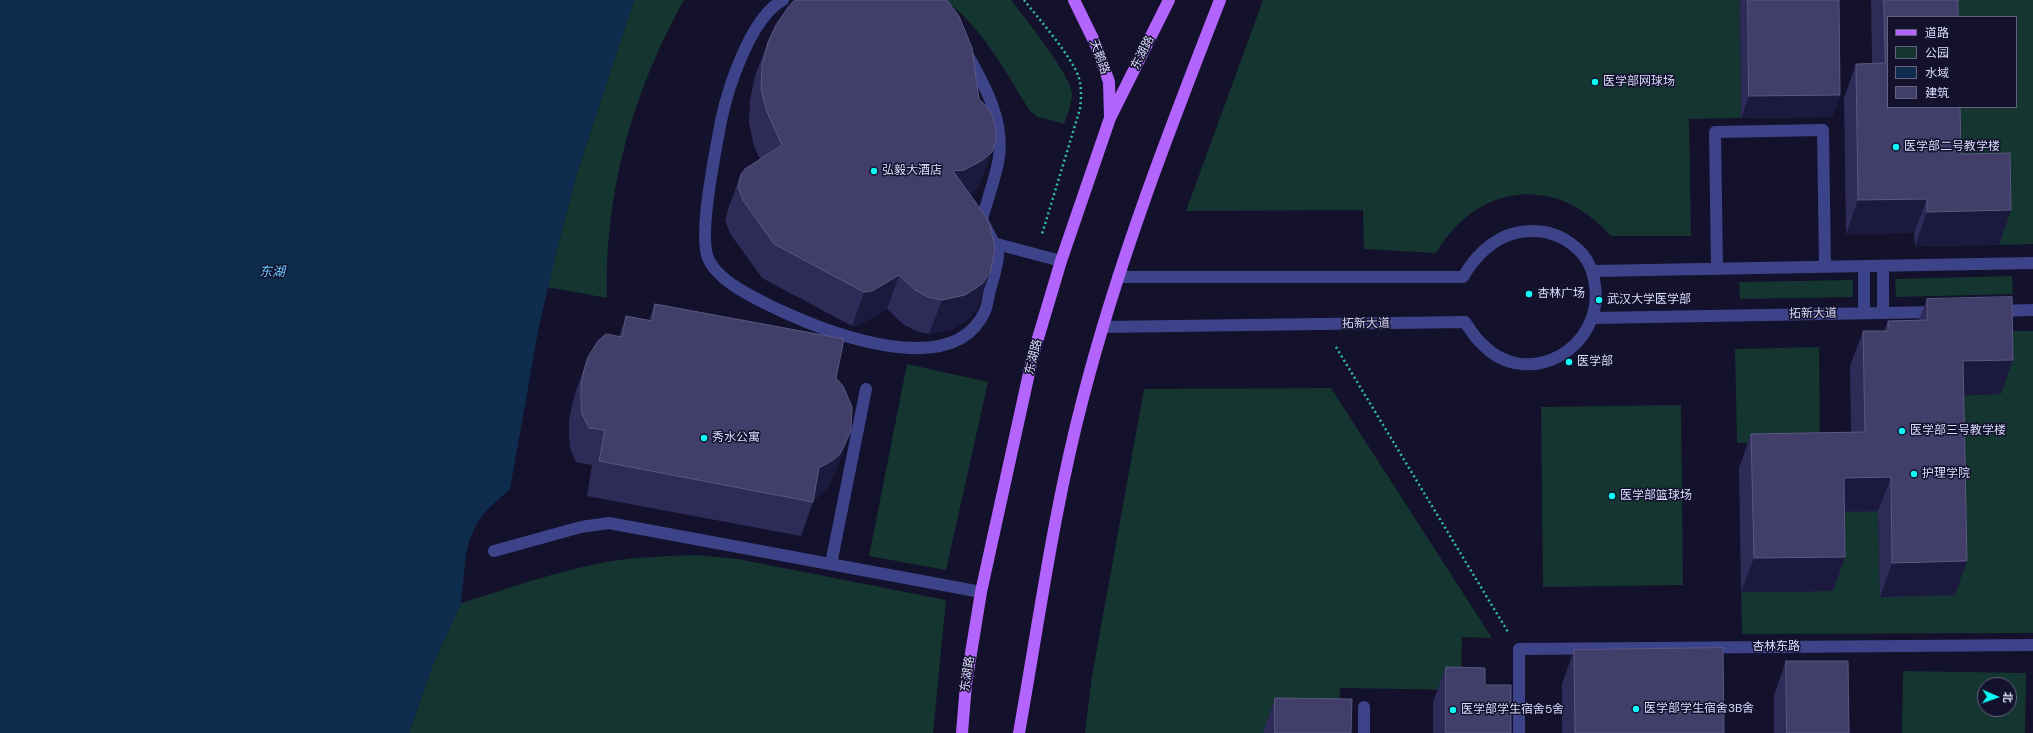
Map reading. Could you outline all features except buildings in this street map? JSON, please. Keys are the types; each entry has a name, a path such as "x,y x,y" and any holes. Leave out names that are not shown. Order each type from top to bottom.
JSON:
{"main road":[{"name":"天鹅路","path":"1074,0 1096,45 1109,82 1110,118"},
{"name":"东湖路","path":"962,733 966,684 981,592 1033,355 1061,261 1110,118 1169,0"},
{"path":"1019,733 1042,593 1062,487 1083,398 1118,277 1152,176 1220,0"}],"street":[{"path":"783,0 768,12 743,52 722,117 712,168 706,218 706,243 708,258 717,271 750,296 801,320 827,330 876,344 924,349 958,339 973,329 985,311 998,255 982,219 998,163 1000,141 997,120 992,103 980,77 959,44"},
{"path":"1717,269 1715,132 1823,130 1826,267"},
{"name":"拓新大道","path":"1103,327 1465,322 1482,344 1502,358 1512,362 1536,364 1547,362 1568,351 1586,332 1593,318 1596,305 1593,271 1579,250 1562,238 1543,231 1523,231 1493,242 1470,265 1463,277 1118,277"},
{"path":"993,243 1061,261"},
{"path":"1593,271 2033,263"},
{"path":"1864,266 1864,313"},
{"path":"1883,266 1883,313"},
{"path":"1986,311 2033,310"},
{"name":"拓新大道","path":"1593,318 1946,312"},
{"path":"831,564 866,389"},
{"path":"494,551 581,527 609,523 981,592"},
{"name":"杏林东路","path":"1519,649 2033,645"},
{"path":"1519,649 1519,733"},
{"path":"1364,707 1364,733"}],"path":[{"path":"1024,0 1073,63 1080,80 1081,95 1080,109 1035,255"},
{"path":"1322,324 1519,649"}],"green space":[{"path":"634,0 684,0 650,70 636,107 625,144 611,220 607,259 607,298 547,287 577,173"},
{"path":"945,0 1011,0 1036,32 1070,85 1072,98 1064,124 1038,117 1030,111 982,37 971,23"},
{"path":"1263,0 1740,0 1741,118 1689,119 1691,236 1611,236 1590,216 1567,203 1543,195 1519,195 1496,200 1473,212 1453,229 1436,253 1364,249 1363,210 1186,211"},
{"path":"1945,0 2033,0 2033,244 1999,245 1997,188 1948,189 1947,108 2017,108 2017,16 1945,16"},
{"path":"2012,276 2013,294 1896,297 1895,279"},
{"path":"1853,280 1853,297 1740,299 1739,282"},
{"path":"2000,331 2033,331 2033,633 1742,634 1741,592 1832,591 1831,512 1878,511 1880,597 1951,396"},
{"path":"1819,347 1820,442 1737,443 1735,349"},
{"path":"907,364 988,382 946,570 869,556"},
{"path":"1331,388 1492,638 1462,637 1461,690 1340,688 1339,733 1085,733 1092,676 1144,389"},
{"name":"医学部篮球场","path":"1681,405 1683,585 1543,587 1541,407"},
{"path":"696,555 738,559 946,600 933,733 409,733 434,662 461,603 573,569 611,561 664,556"},
{"path":"1903,671 2026,673 2025,733 1902,733"}],"water":[{"name":"东湖","path":"0,0 634,0 577,173 558,245 539,326 510,489 487,510 477,523 470,539 466,553 461,603 434,662 409,733 0,733"}],"place":[{"name":"医学部网球场","path":"1595,82"},
{"name":"医学部二号教学楼","path":"1896,147"},
{"name":"弘毅大酒店","path":"874,171"},
{"name":"杏林广场","path":"1529,294"},
{"name":"武汉大学医学部","path":"1599,300"},
{"name":"医学部","path":"1569,362"},
{"name":"医学部三号教学楼","path":"1902,431"},
{"name":"秀水公寓","path":"704,438"},
{"name":"护理学院","path":"1914,474"},
{"name":"医学部篮球场","path":"1612,496"},
{"name":"医学部学生宿舍3B舍","path":"1636,709"},
{"name":"医学部学生宿舍5舍","path":"1453,710"}]}
